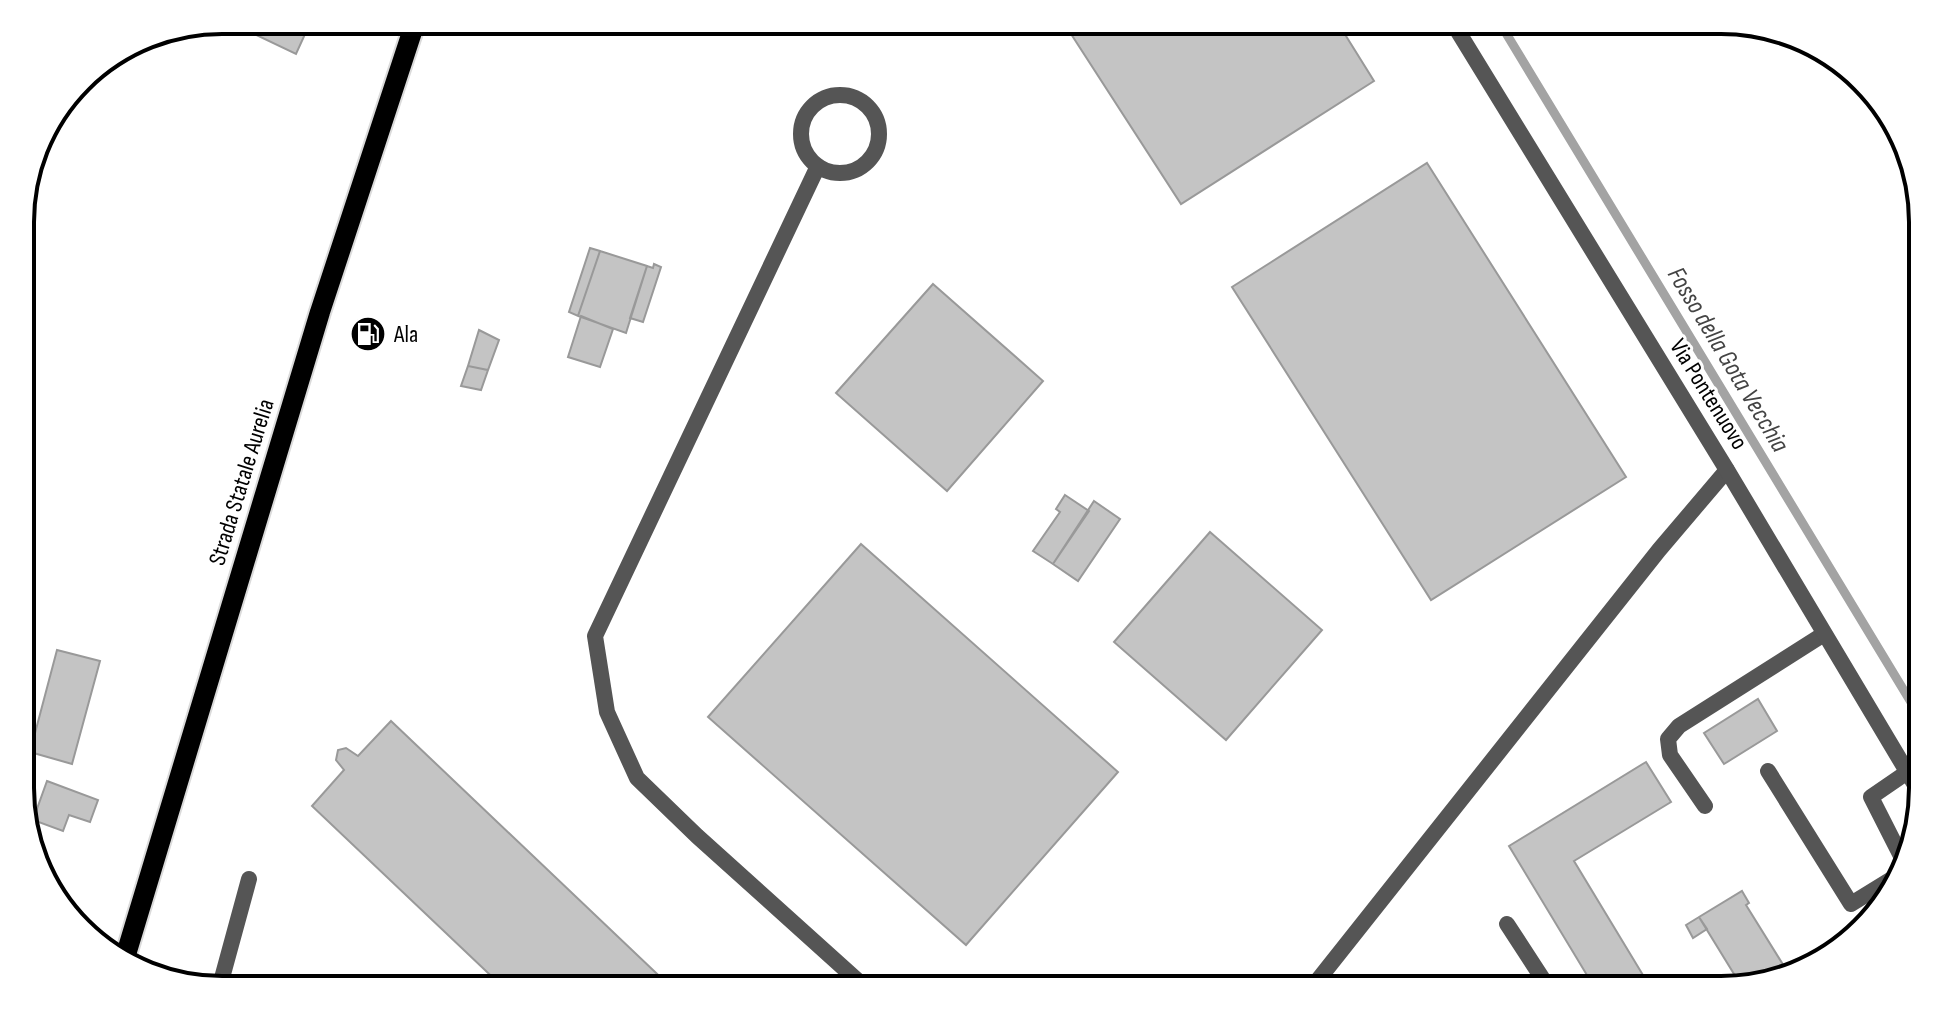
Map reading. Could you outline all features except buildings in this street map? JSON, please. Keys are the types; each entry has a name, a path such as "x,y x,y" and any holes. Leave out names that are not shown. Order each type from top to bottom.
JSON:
{"main road":[{"name":"Strada Statale Aurelia","path":"127,950 320,312 411,34"}],"street":[{"name":"Via Pontenuovo","path":"1460,34 1727,470 1909,777"},
{"path":"830,96 854,98 865,104 874,114 879,127 875,153 867,163 843,173 830,172 818,166 808,157 800,134 809,110 830,96"},
{"path":"818,166 595,636 607,712 637,778 852,976"},
{"path":"1321,976 1659,550 1727,470"},
{"path":"1705,806 1670,755 1668,739 1679,726 1824,634"},
{"path":"1768,771 1851,904 1881,886"},
{"path":"1898,851 1871,797 1906,773"},
{"path":"223,976 249,879"},
{"path":"1507,924 1541,976"}],"waterway":[{"name":"Fosso della Gota Vecchia","path":"1506,34 1909,699"}],"place":[{"name":"Ala","path":"368,334"}]}
